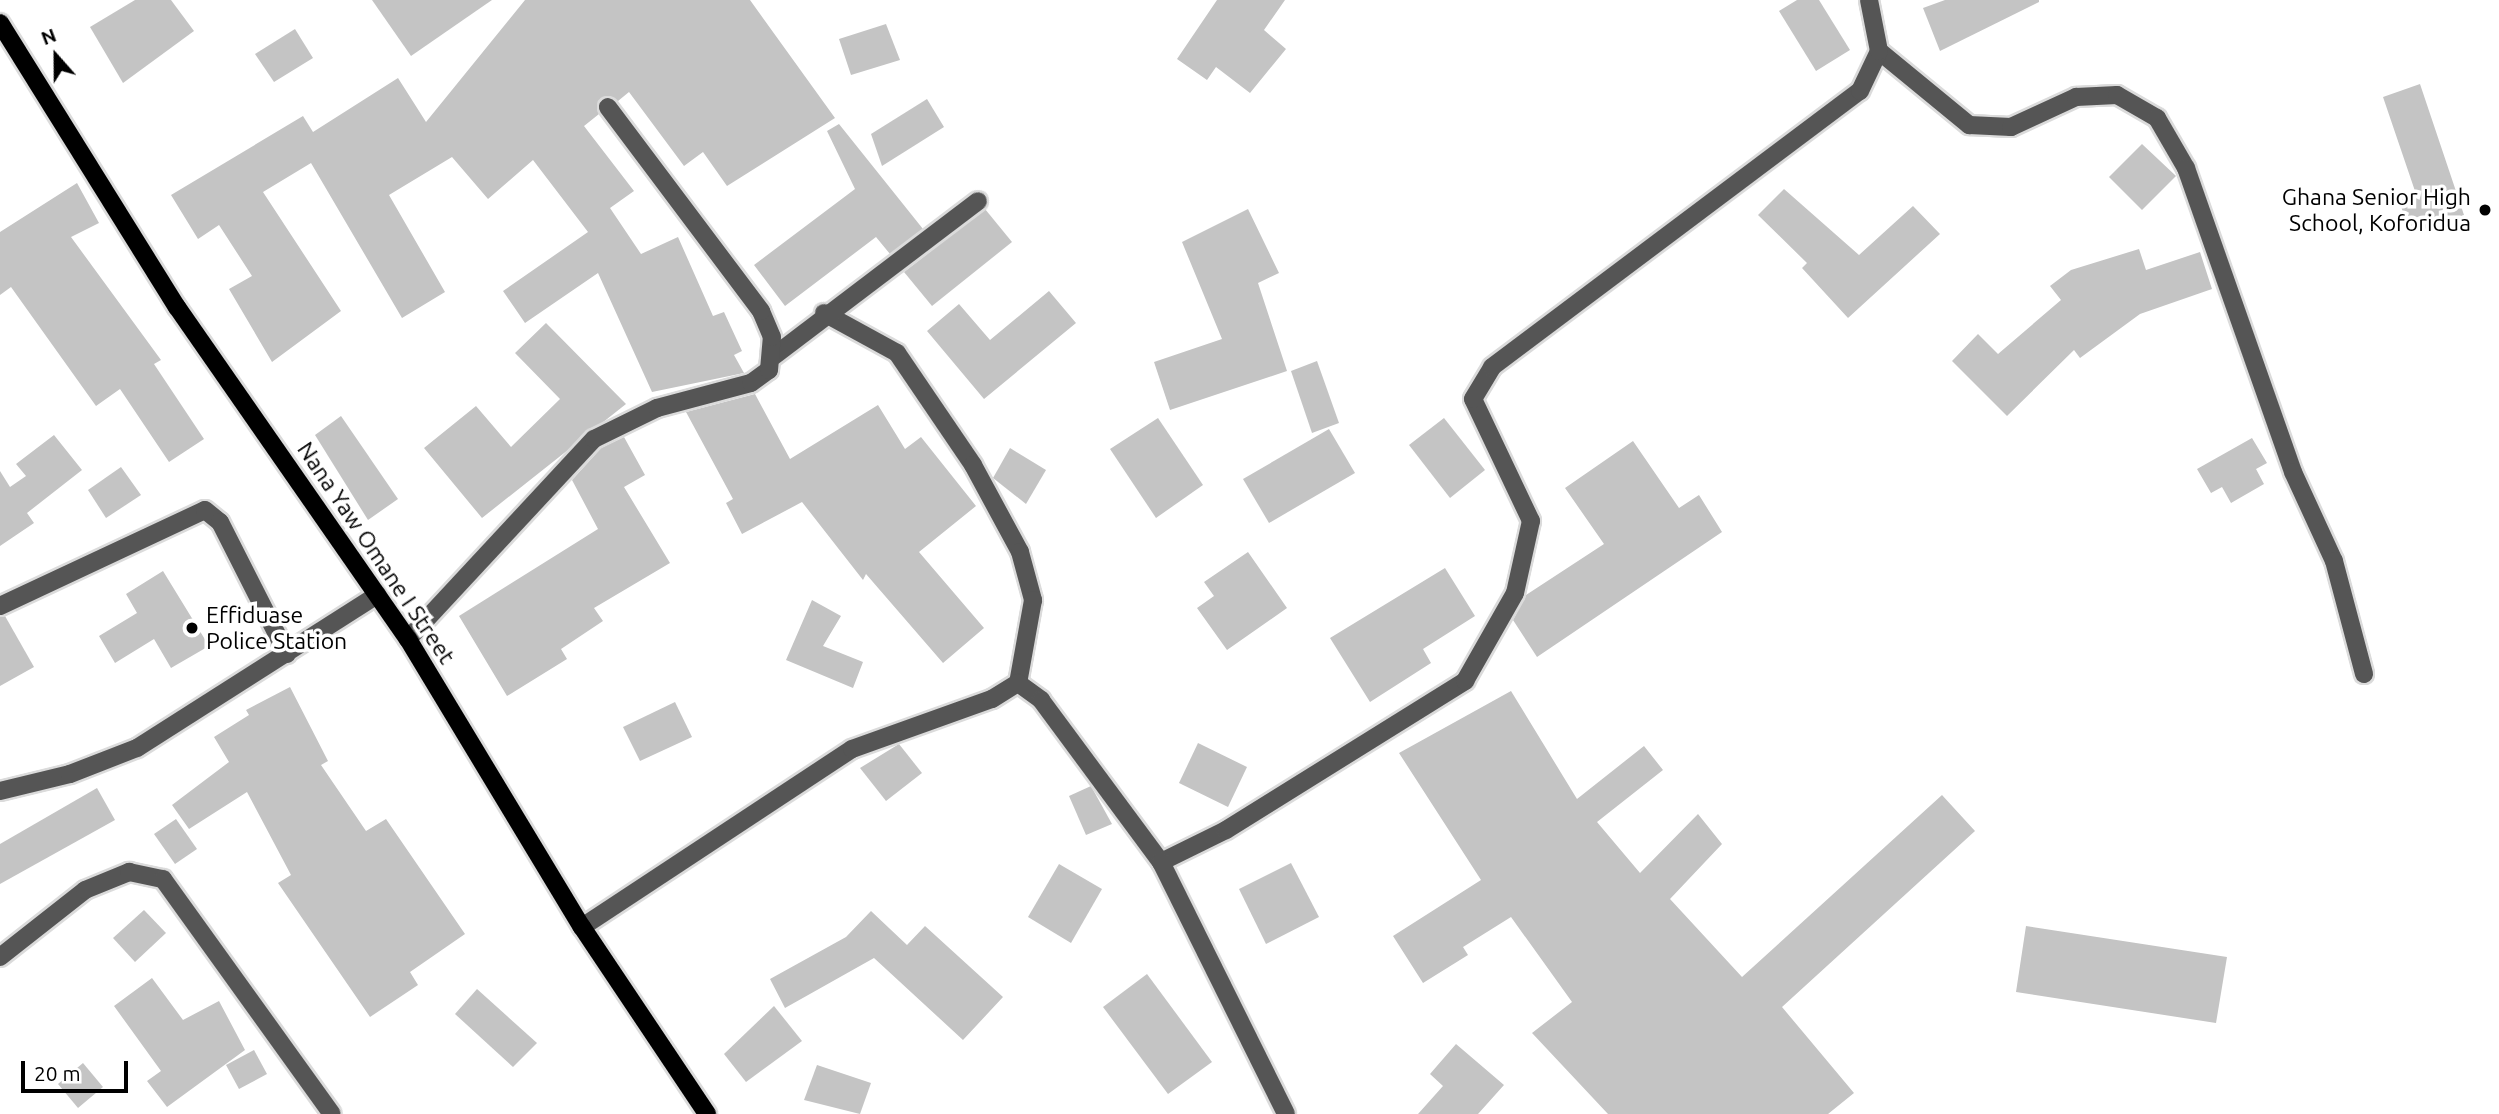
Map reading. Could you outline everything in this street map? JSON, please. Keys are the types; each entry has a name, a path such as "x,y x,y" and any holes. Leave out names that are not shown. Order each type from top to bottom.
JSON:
{"main road":[{"name":"Nana Yaw Omane I Street","path":"0,23 177,307 408,639 582,927 707,1114"}],"street":[{"path":"1161,862 1226,830 1465,681 1516,593 1531,522 1473,399 1492,367 1860,91 1879,51 1869,0"},
{"path":"1879,51 1969,125 2011,127 2076,97 2117,95 2157,118 2186,169 2293,472 2334,562 2364,674"},
{"path":"608,107 761,311 774,356"},
{"path":"408,639 594,439 657,408 751,383 774,356 824,313 978,201"},
{"path":"582,927 852,749 992,699 1018,683 1033,600 1020,552 973,465 897,353 824,313"},
{"path":"0,606 205,510 220,522 287,654"},
{"path":"0,791 70,774 137,748 377,595"},
{"path":"1018,683 1041,700 1161,862 1286,1114"},
{"path":"0,957 85,890 129,872 163,879 332,1114"}],"building":[{"path":"135,0 171,0 194,31 123,83 90,27"},
{"path":"372,0 492,0 411,56"},
{"path":"525,0 750,0 835,118 727,186 703,152 684,166 629,92 618,101 602,98 599,114 584,126 634,191 610,208 641,254 678,237 713,316 724,312 742,351 734,355 744,373 652,392 598,273 525,323 503,291 588,232 533,160 488,199 452,157 389,195 445,292 402,318 311,163 263,192 341,311 272,362 229,289 252,276 219,225 198,239 171,195 303,116 313,132 398,78 426,122"},
{"path":"1217,0 1285,0 1264,30 1286,49 1250,93 1216,67 1207,80 1177,59"},
{"path":"1797,0 1819,0 1850,50 1816,71 1779,11"},
{"path":"1945,0 2039,2 1940,51 1923,8"},
{"path":"886,24 900,60 851,75 839,39"},
{"path":"295,29 313,58 274,82 255,54"},
{"path":"2420,84 2464,215 2410,234 2399,200 2416,194 2383,97"},
{"path":"927,99 944,127 882,166 871,134"},
{"path":"839,124 923,229 890,254 876,237 785,306 754,265 855,189 827,131"},
{"path":"2142,144 2176,176 2142,210 2109,177"},
{"path":"77,183 99,223 71,237 161,360 154,364 204,439 169,462 120,389 96,406 11,287 0,295 0,232"},
{"path":"1784,189 1859,255 1913,206 1940,234 1848,318 1802,268 1807,263 1758,215"},
{"path":"985,209 1012,242 932,306 904,272"},
{"path":"1248,209 1279,273 1258,283 1287,371 1170,410 1154,362 1222,339 1182,242"},
{"path":"2139,249 2146,270 2200,252 2212,289 2140,314 2080,358 2074,350 2007,416 1952,361 1978,334 1998,354 2061,300 2050,286 2071,270"},
{"path":"1049,291 1076,323 984,399 927,331 959,304 990,340"},
{"path":"546,323 626,404 482,518 424,448 476,406 511,447 560,399 515,353"},
{"path":"1317,361 1339,423 1312,433 1291,371"},
{"path":"755,394 790,459 878,405 905,449 921,437 976,506 919,552 984,628 943,663 866,574 863,580 802,502 742,534 726,503 733,499 686,412"},
{"path":"341,416 398,499 368,520 315,435"},
{"path":"1158,418 1203,485 1156,518 1110,449"},
{"path":"1444,418 1485,470 1450,498 1409,445"},
{"path":"1329,429 1355,473 1269,523 1243,479"},
{"path":"54,435 82,470 27,513 34,523 0,546 0,471 10,487 26,476 16,464"},
{"path":"624,437 645,475 624,487 670,563 594,608 603,621 561,649 567,659 507,696 459,616 598,529 572,480 601,448"},
{"path":"2252,438 2267,463 2256,469 2264,484 2231,503 2222,487 2211,493 2197,469"},
{"path":"1633,441 1679,508 1699,495 1722,532 1537,657 1513,620 1526,595 1604,544 1565,488"},
{"path":"1010,448 1046,470 1026,504 993,478"},
{"path":"121,467 141,495 106,518 88,490"},
{"path":"1248,552 1287,608 1227,650 1197,608 1214,596 1204,582"},
{"path":"1445,568 1475,616 1423,649 1431,663 1370,702 1330,638"},
{"path":"163,571 209,646 171,668 154,639 115,663 99,636 137,613 126,594"},
{"path":"812,600 841,616 823,646 863,662 853,688 786,660"},
{"path":"5,616 34,667 0,686 0,617"},
{"path":"290,687 328,761 321,765 366,831 386,819 465,934 410,972 418,985 370,1017 278,883 291,875 247,792 189,829 172,805 229,762 214,737 249,715 246,710"},
{"path":"1511,691 1577,799 1644,746 1663,770 1597,822 1640,873 1698,814 1722,844 1670,899 1742,977 1942,795 1975,831 1782,1007 1854,1093 1828,1114 1608,1114 1532,1033 1572,1002 1511,917 1463,947 1468,955 1423,983 1393,936 1481,880 1399,753"},
{"path":"675,702 692,737 640,761 623,727"},
{"path":"1198,743 1247,767 1228,807 1179,783"},
{"path":"899,744 922,773 886,801 860,768"},
{"path":"1091,786 1112,824 1086,835 1069,796"},
{"path":"97,788 115,820 0,884 0,844"},
{"path":"176,819 197,849 175,864 154,834"},
{"path":"1291,863 1319,917 1266,944 1239,889"},
{"path":"1059,864 1102,889 1071,943 1028,917"},
{"path":"144,910 166,933 135,962 113,938"},
{"path":"871,911 907,945 925,926 1003,997 963,1040 874,958 785,1008 770,979 846,937"},
{"path":"2026,926 2227,957 2216,1023 2016,992"},
{"path":"1147,974 1212,1062 1168,1094 1103,1007"},
{"path":"152,978 183,1020 219,1001 245,1050 167,1107 147,1081 161,1071 114,1006"},
{"path":"477,989 537,1043 513,1067 455,1014"},
{"path":"774,1006 802,1041 746,1082 724,1054"},
{"path":"1456,1044 1504,1085 1478,1114 1418,1114 1443,1086 1430,1074"},
{"path":"254,1050 267,1074 239,1089 226,1065"},
{"path":"83,1063 103,1087 78,1108 58,1084"},
{"path":"817,1065 871,1083 860,1114 804,1100"}],"place":[{"name":"Ghana Senior High School, Koforidua","path":"2485,210"},
{"name":"Effiduase Police Station","path":"192,628"}]}
